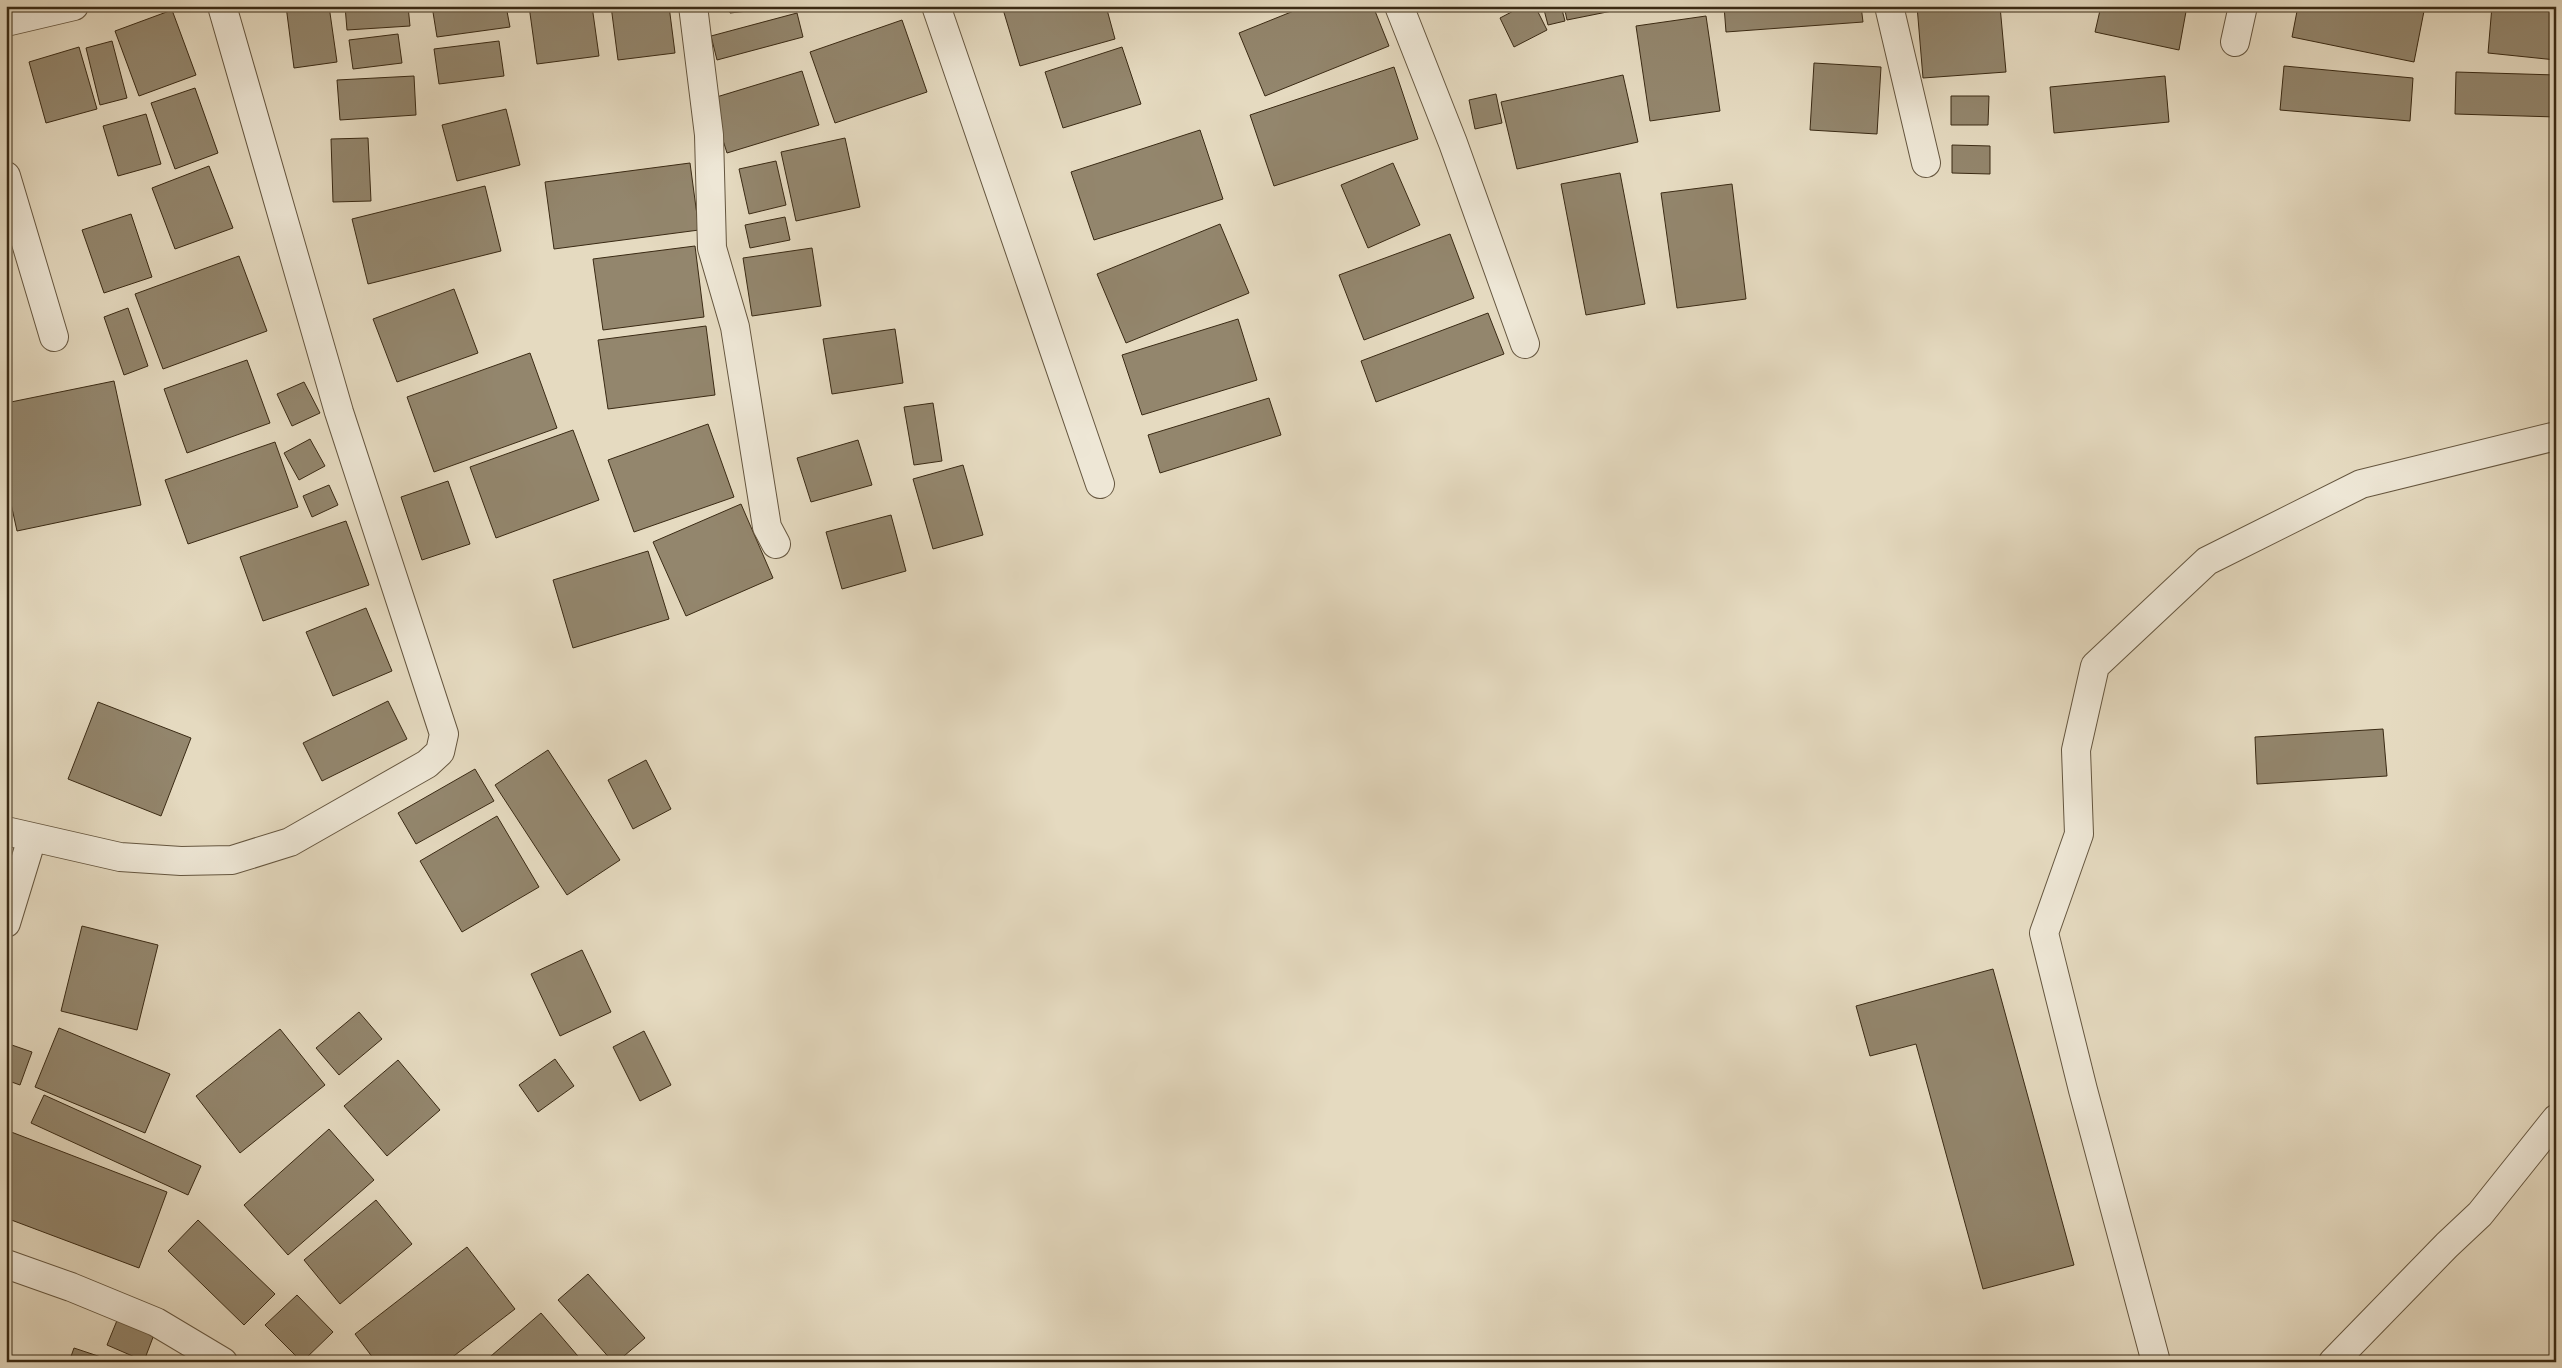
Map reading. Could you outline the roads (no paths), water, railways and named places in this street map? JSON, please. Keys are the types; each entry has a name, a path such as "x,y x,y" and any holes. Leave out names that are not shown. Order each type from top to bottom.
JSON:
{"street":[{"path":"6,22 74,6"},
{"path":"6,923 19,834 120,857 181,861 232,860 290,842 427,764 440,752 444,734 339,412 222,6"},
{"path":"693,6 709,136 712,248 736,327 767,527 776,544"},
{"path":"936,6 1100,484"},
{"path":"1399,6 1453,143 1525,344"},
{"path":"1889,6 1926,163"},
{"path":"2235,42 2243,6"},
{"path":"6,176 54,337"},
{"path":"2156,1362 2083,1090 2044,933 2079,834 2076,750 2095,666 2207,561 2327,501 2362,484 2556,436"},
{"path":"2333,1362 2446,1245 2480,1214 2556,1119"},
{"path":"6,1264 71,1287 156,1322 222,1362"}]}
